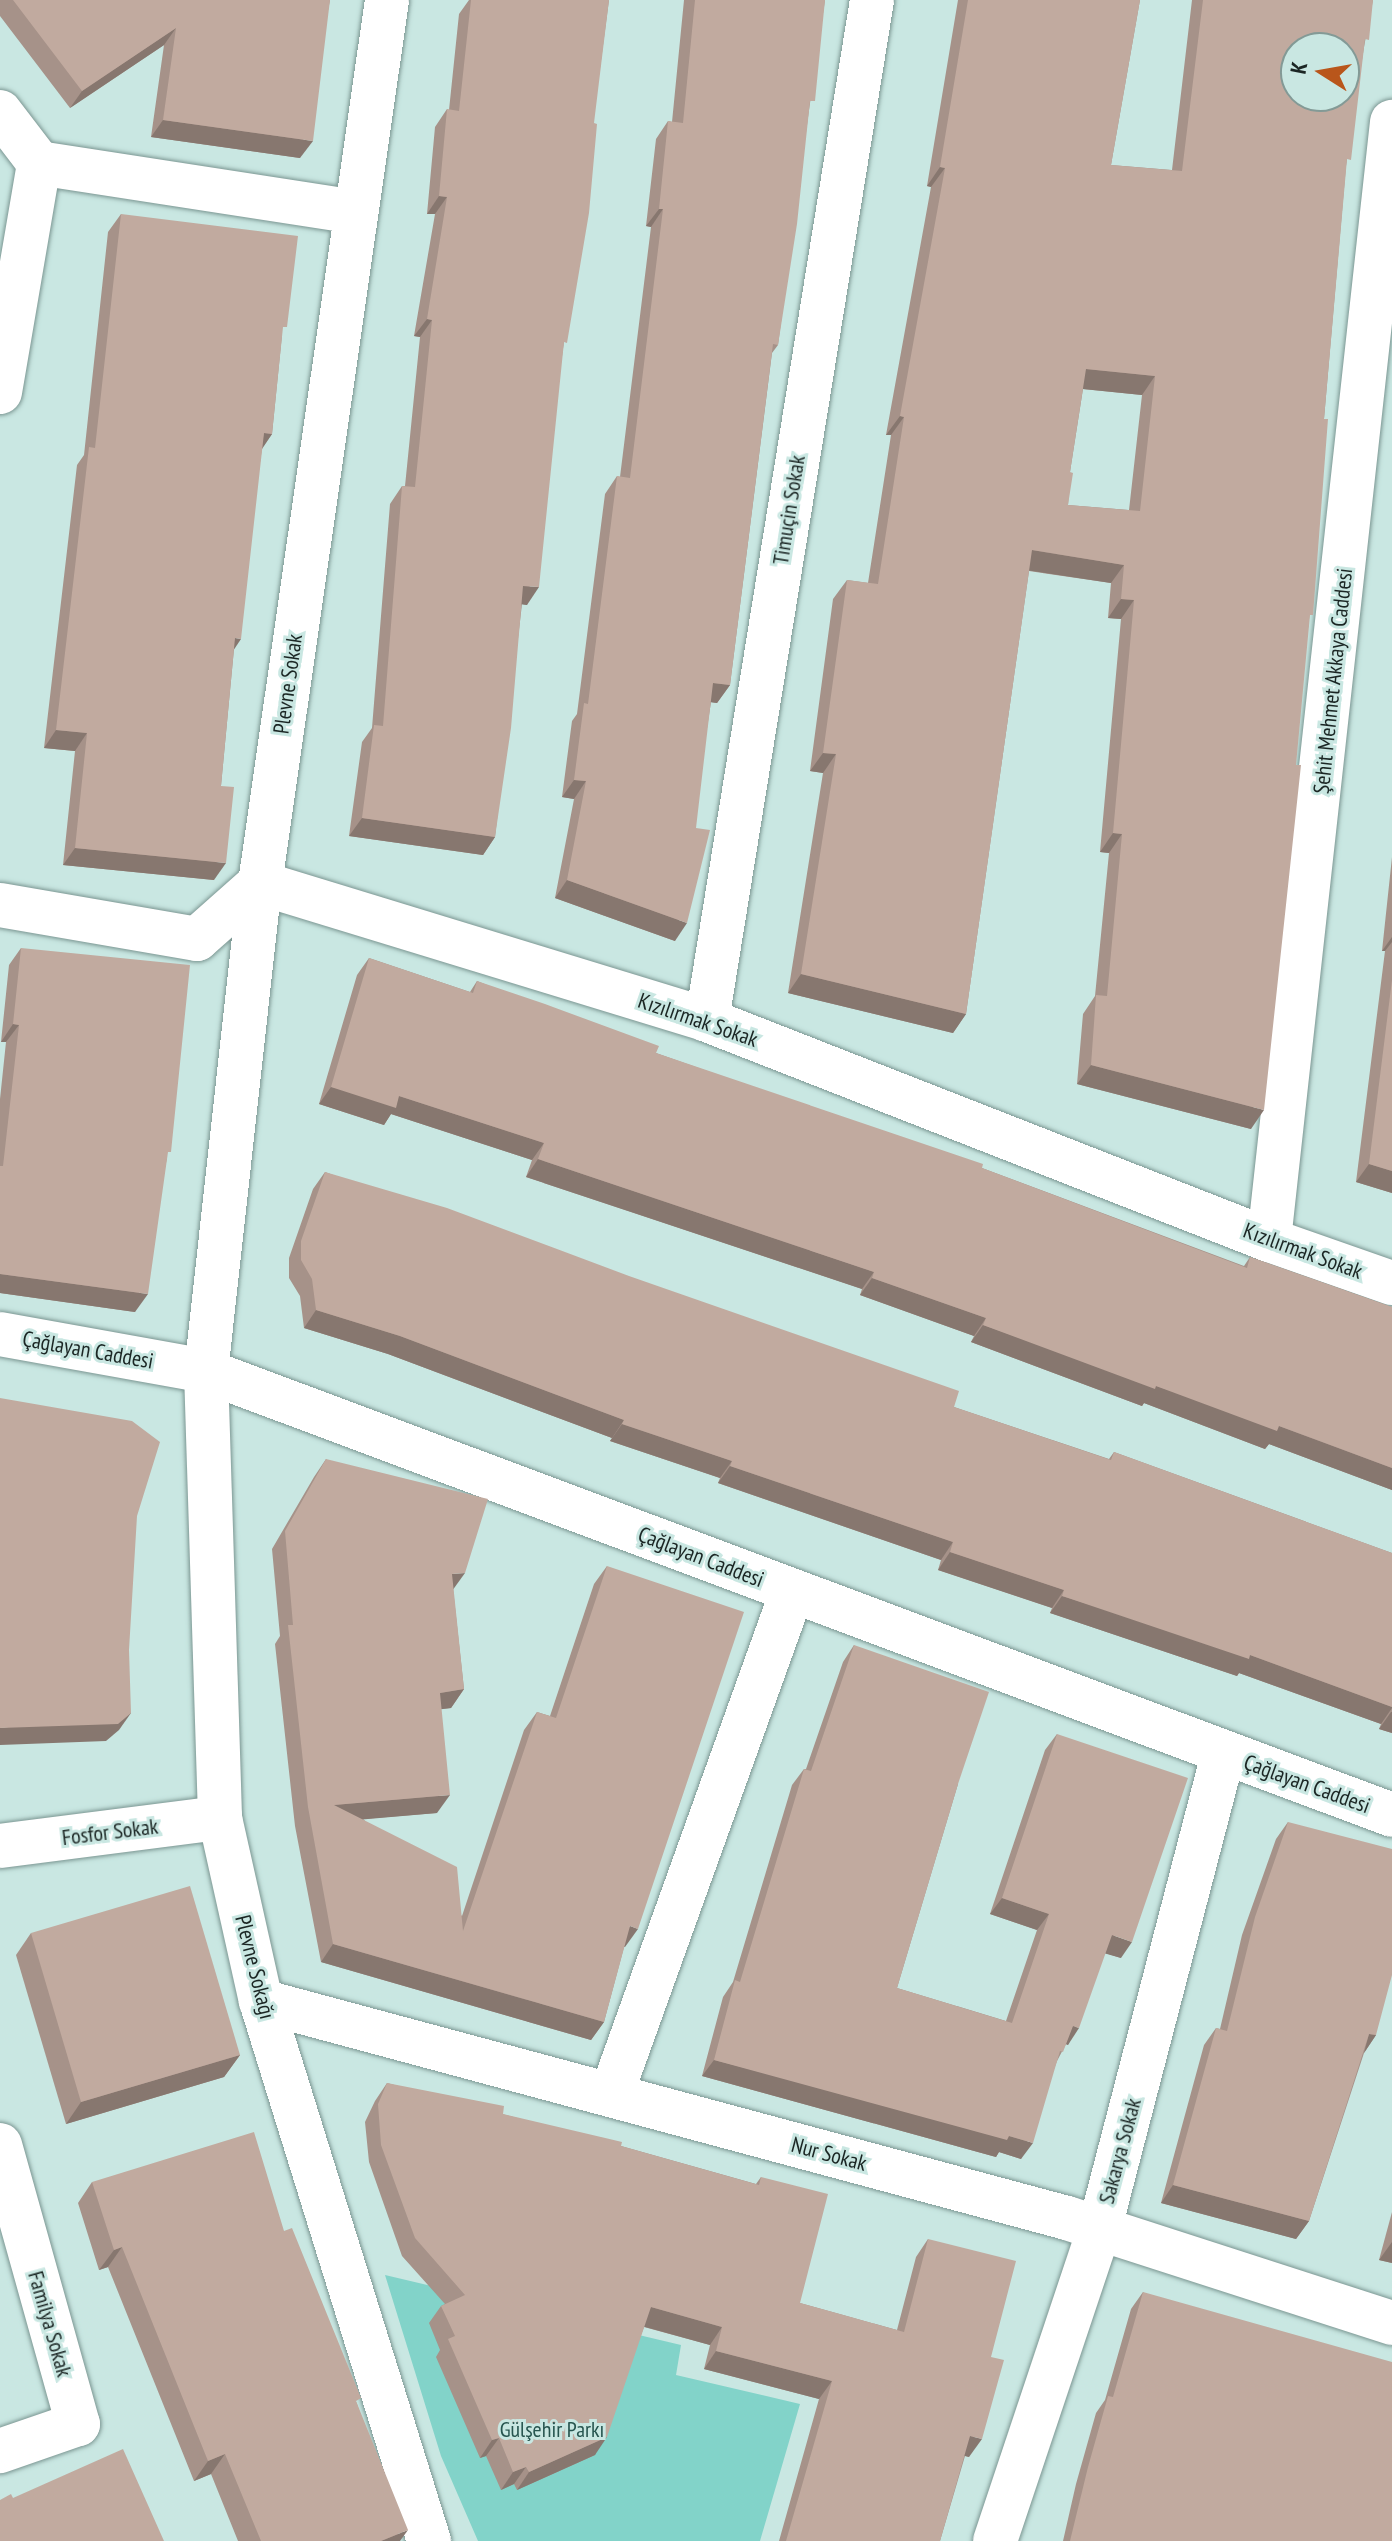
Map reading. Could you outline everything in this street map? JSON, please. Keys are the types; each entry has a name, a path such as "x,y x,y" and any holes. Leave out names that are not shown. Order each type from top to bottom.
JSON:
{"street":[{"name":"Plevne Sokak","path":"206,1371 260,883 387,0"},
{"name":"Timuçin Sokak","path":"707,1020 872,0"},
{"path":"0,112 39,163 355,212"},
{"name":"Şehit Mehmet Akkaya Caddesi","path":"1269,1240 1392,122"},
{"path":"0,392 39,163"},
{"path":"0,905 197,939 260,883"},
{"name":"Kızılırmak Sokak","path":"260,883 707,1020 1269,1240 1392,1283"},
{"name":"Çağlayan Caddesi","path":"0,1334 206,1371 1392,1815"},
{"name":"Plevne Sokağı","path":"206,1371 220,1818 261,2001 429,2541"},
{"path":"611,2095 792,1592"},
{"name":"Sakarya Sokak","path":"995,2541 1100,2227 1223,1754"},
{"name":"Fosfor Sokak","path":"0,1846 220,1818"},
{"name":"Nur Sokak","path":"261,2001 1100,2227 1392,2323"},
{"name":"Familya Sokak","path":"0,2145 78,2424 0,2451"}],"green space":[{"name":"Gülşehir Parkı","path":"385,2275 681,2345 676,2375 800,2404 760,2541 478,2541 441,2456"}],"building":[{"path":"13,0 330,0 313,141 163,120 176,28 82,91"},
{"path":"471,0 609,0 594,123 597,124 589,213 567,343 564,342 539,587 523,586 511,728 495,837 362,818 374,725 383,726 402,486 415,487 432,320 427,319 447,197 439,196 447,109 459,111"},
{"path":"695,0 825,0 815,101 810,101 797,224 778,345 773,344 730,685 713,683 696,828 710,830 687,923 567,880 586,781 574,780 584,703 588,704 617,476 630,478 663,209 659,209 668,121 683,123"},
{"path":"968,0 1140,0 1111,165 1182,171 1203,0 1373,0 1360,82 1360,32 1280,32 1280,112 1357,112 1351,160 1347,159 1324,419 1328,419 1313,615 1310,615 1296,765 1301,765 1264,1110 1091,1065 1096,995 1107,996 1122,834 1113,833 1134,600 1121,599 1124,565 1032,550 966,1014 801,974 836,754 823,753 847,580 878,584 904,417 900,416 945,168 940,167","holes":["1086,369 1155,376 1140,511 1068,505"]},
{"path":"121,214 298,236 287,327 283,327 272,434 264,433 241,639 235,638 221,786 234,787 226,863 75,848 87,733 56,730 89,447 95,448"},
{"path":"21,948 190,965 171,1152 168,1152 148,1294 0,1274 0,1166 3,1166 19,1025 13,1024"},
{"path":"369,958 473,993 477,981 545,1004 659,1046 656,1053 983,1164 982,1168 1247,1268 1250,1257 1392,1307 1392,1468 1279,1426 1277,1431 1156,1386 1155,1389 983,1325 986,1318 872,1278 874,1272 538,1159 544,1143 399,1096 396,1108 331,1087"},
{"path":"1392,980 1392,1171 1369,1164"},
{"path":"325,1172 447,1208 629,1276 959,1391 954,1407 1111,1460 1114,1452 1392,1553 1392,1707 1250,1655 1249,1659 1062,1596 1064,1590 950,1552 953,1542 730,1466 732,1461 622,1424 624,1420 400,1336 316,1310 312,1279 301,1260 301,1241"},
{"path":"0,1398 132,1421 160,1442 137,1516 129,1650 131,1713 118,1724 0,1728"},
{"path":"326,1459 488,1499 465,1573 452,1574 464,1689 440,1693 450,1795 334,1805 457,1867 463,1931 537,1712 556,1718 607,1566 744,1612 638,1929 630,1926 604,2022 333,1944 308,1807 288,1625 293,1625 285,1531"},
{"path":"854,1645 989,1692 897,1988 1012,2023 1049,1914 1002,1898 1057,1734 1188,1778 1132,1942 1112,1935 1079,2028 1073,2026 1063,2052 1060,2051 1033,2143 1009,2136 1007,2140 714,2060 735,1980 740,1982 804,1769 811,1771"},
{"path":"1288,1822 1392,1849 1392,1975 1376,2035 1369,2034 1309,2221 1173,2185 1216,2028 1227,2031 1255,1917"},
{"path":"190,1886 240,2055 81,2102 31,1933"},
{"path":"387,2083 504,2106 503,2114 622,2142 621,2146 759,2185 761,2177 828,2194 800,2303 904,2332 928,2239 1016,2261 991,2357 1004,2360 982,2439 970,2436 940,2541 786,2541 832,2381 716,2351 722,2327 651,2307 607,2437 529,2472 526,2467 513,2472 499,2438 492,2440 448,2339 455,2336 441,2306 465,2295 415,2238 381,2145 378,2104"},
{"path":"254,2132 284,2231 292,2228 361,2398 356,2401 408,2530 381,2541 261,2541 225,2454 208,2461 122,2247 114,2250 92,2182"},
{"path":"1143,2292 1392,2362 1392,2541 1070,2541 1108,2396 1113,2397"},
{"path":"123,2449 164,2541 0,2541 0,2500 11,2494 13,2498"}]}
